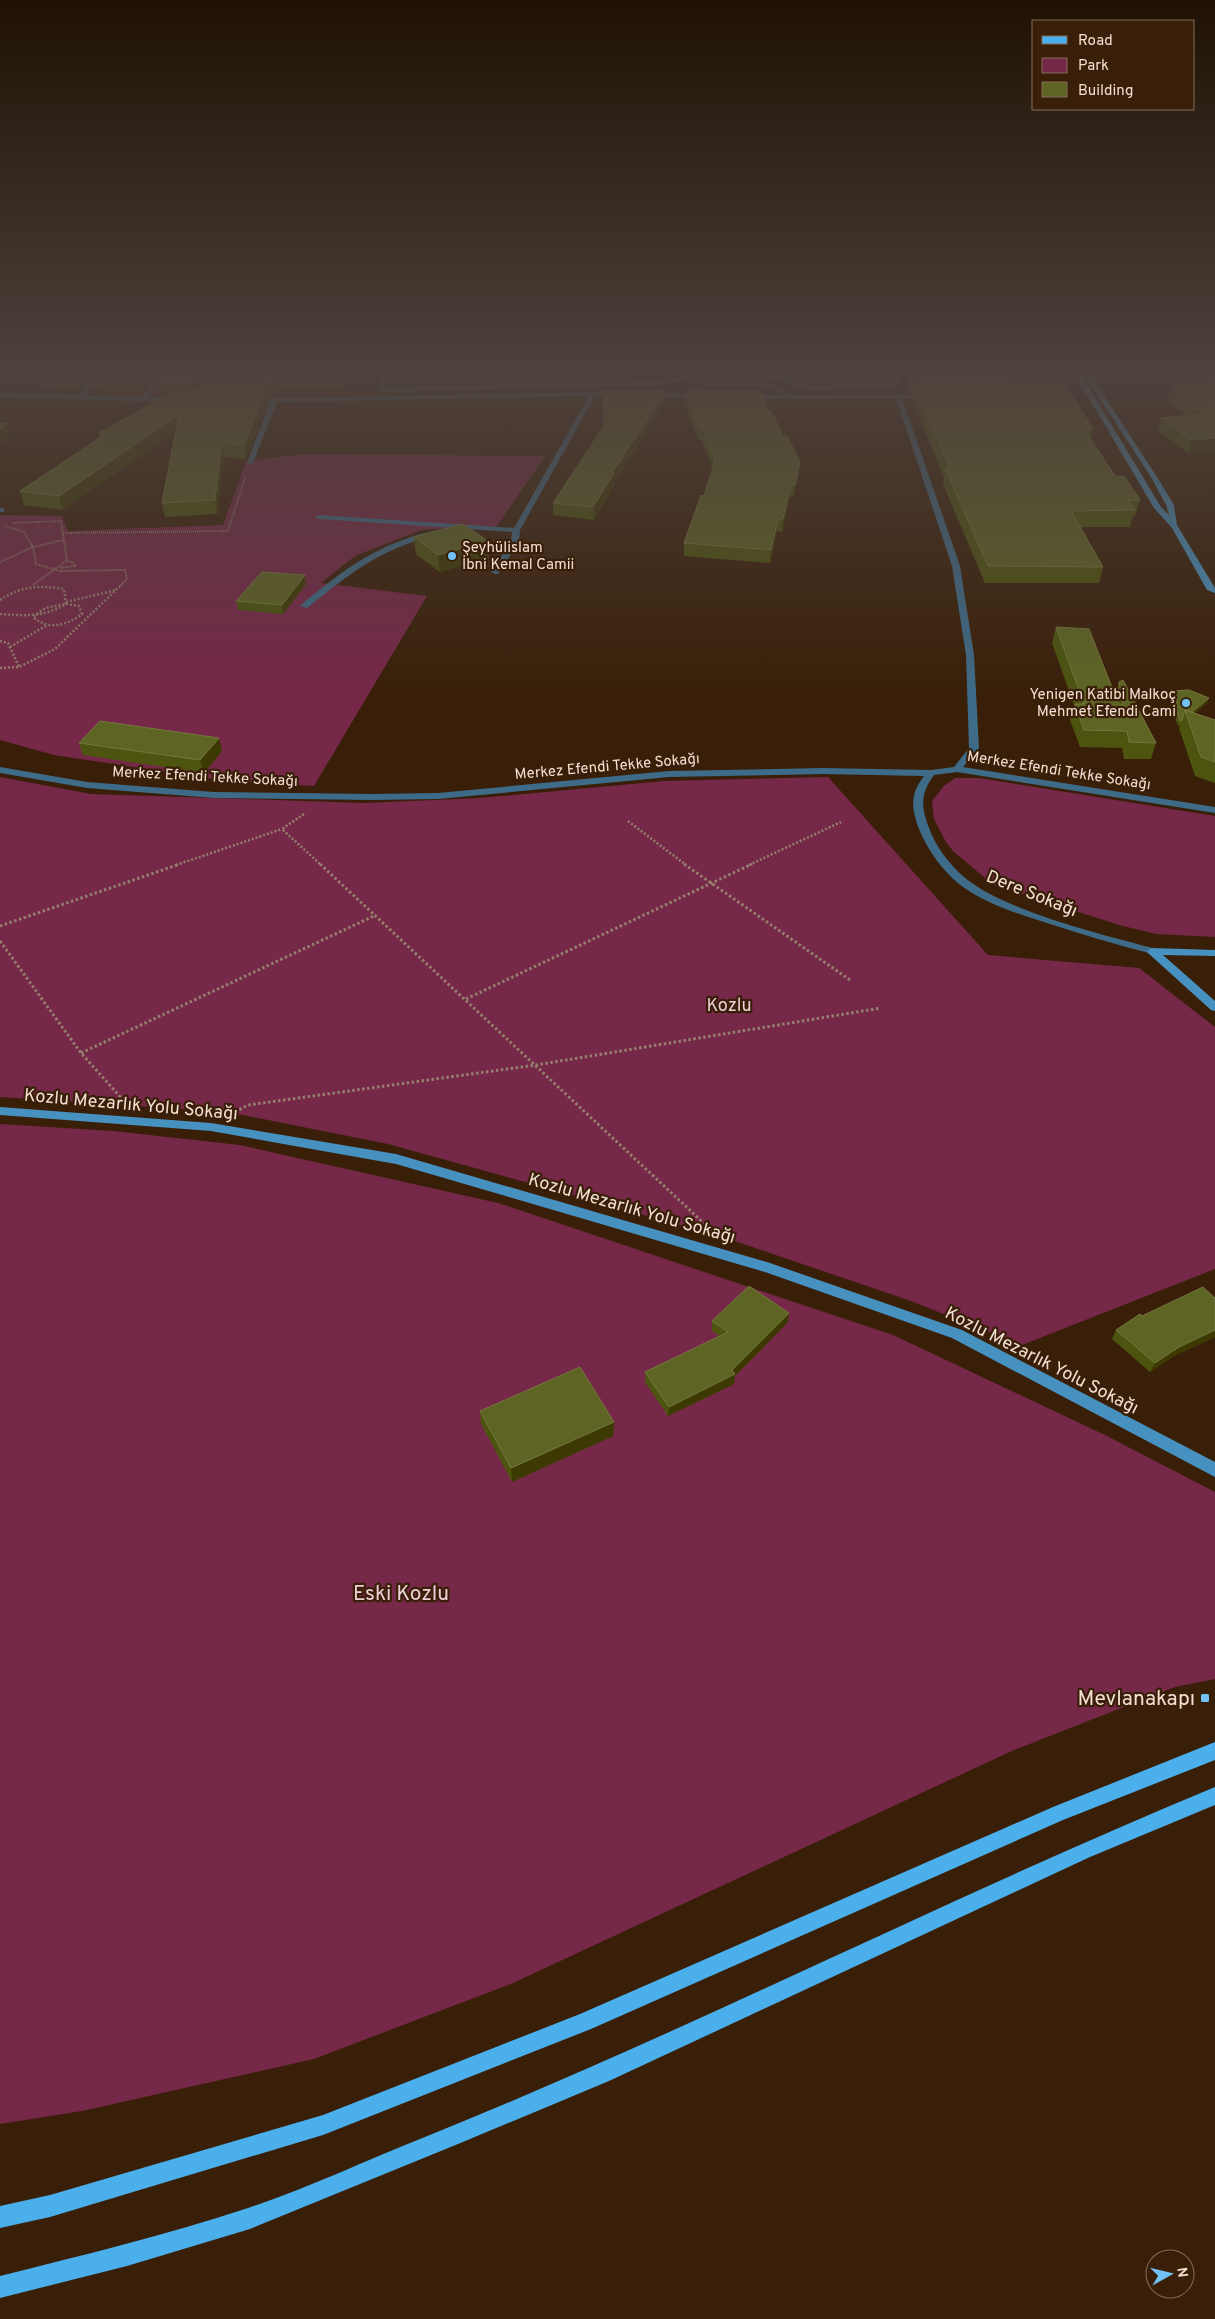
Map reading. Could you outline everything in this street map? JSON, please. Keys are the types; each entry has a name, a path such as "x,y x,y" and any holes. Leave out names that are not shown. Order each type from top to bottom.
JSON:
{"main road":[{"path":"0,2217 50,2206 323,2125 584,2022 1059,1813 1215,1751"},
{"path":"0,2287 127,2255 250,2218 449,2138 602,2074 1084,1851 1215,1796"}],"street":[{"path":"495,572 516,542 516,530 545,479"},
{"path":"927,479 956,566 968,646 974,748 957,769"},
{"path":"1141,479 1158,508 1175,527 1214,589"},
{"path":"1155,479 1170,505 1175,527"},
{"path":"320,518 516,530"},
{"path":"304,606 366,558 420,534 467,528"},
{"name":"Merkez Efendi Tekke Sokağı","path":"0,770 87,785 214,795 438,796 669,774 823,771 931,774 957,769 1215,810"},
{"name":"Dere Sokağı","path":"931,774 918,791 918,811 926,833 941,858 962,880 991,899 1101,939 1152,951 1215,953"},
{"path":"1152,951 1215,1008"},
{"name":"Kozlu Mezarlık Yolu Sokağı","path":"0,1111 211,1126 396,1159 767,1267 957,1334 1211,1465"}],"path":[{"path":"63,533 228,531 245,479"},
{"path":"0,524 61,521 67,562"},
{"path":"0,524 24,532 33,547 36,564 52,572 73,574 108,568 125,570 127,579 55,649 19,667 0,668"},
{"path":"0,562 33,547 64,540"},
{"path":"31,587 59,566 67,562 73,562 76,566 60,568 59,566"},
{"path":"0,600 12,591 40,585 64,589 66,603"},
{"path":"33,617 45,608 116,590"},
{"path":"0,614 33,617 54,612 66,603"},
{"path":"33,617 38,623 54,626 72,622 82,614 78,606 66,603"},
{"path":"10,647 48,624"},
{"path":"0,641 8,644 19,667"},
{"path":"0,926 282,829 332,796"},
{"path":"628,821 710,884 850,980"},
{"path":"466,999 841,822"},
{"path":"282,829 466,999 714,1233"},
{"path":"81,1053 376,915"},
{"path":"0,941 81,1053 143,1122"},
{"path":"211,1126 248,1105 536,1065 881,1008"}],"green space":[{"path":"239,479 529,479 497,526 421,530 355,556 321,583 427,596 314,786 219,780 54,755 0,740 0,515 62,516 68,531 223,525"},
{"name":"Kozlu","path":"0,777 91,794 364,803 480,798 664,781 828,777 988,955 1139,968 1215,1027 1215,1269 1022,1345 911,1301 723,1237 388,1144 227,1112 0,1097"},
{"path":"955,778 979,778 1215,816 1215,937 1156,934 1119,925 992,884 953,851 934,819 932,801 944,786"},
{"name":"Eski Kozlu","path":"0,1124 113,1131 240,1145 498,1203 893,1335 1105,1435 1215,1492 1215,1679 1175,1687 1014,1750 513,1983 314,2059 82,2111 0,2124"}],"building":[{"path":"38,479 84,479 59,496 20,491"},
{"path":"167,479 218,479 215,500 162,503"},
{"path":"569,479 610,479 593,507 553,503"},
{"path":"709,479 796,479 795,485 791,485 783,519 778,519 771,550 684,543 701,495 704,496"},
{"path":"950,479 1126,479 1140,500 1128,500 1135,510 1071,511 1103,567 988,566"},
{"path":"463,524 488,541 438,555 414,537"},
{"path":"262,572 305,575 282,605 236,601"},
{"path":"1056,627 1089,629 1119,705 1123,705 1119,682 1123,680 1156,743 1129,742 1127,731 1084,730 1075,704 1084,704"},
{"path":"1189,690 1209,698 1192,712 1185,710 1180,721 1170,691"},
{"path":"1185,710 1215,720 1215,762 1201,757"},
{"path":"100,721 219,738 200,760 79,743"},
{"path":"749,1286 789,1313 732,1370 735,1374 669,1407 645,1372 728,1332 712,1321"},
{"path":"1203,1287 1215,1298 1215,1330 1179,1347 1155,1363 1116,1330 1140,1314 1142,1316"},
{"path":"580,1367 614,1422 511,1468 480,1411"}],"place":[{"name":"Şeyhülislam İbni Kemal Camii","path":"452,556"},
{"name":"Yenigen Katibi Malkoç Mehmet Efendi Cami","path":"1186,703"},
{"name":"Mevlanakapı","path":"1205,1698"}]}
